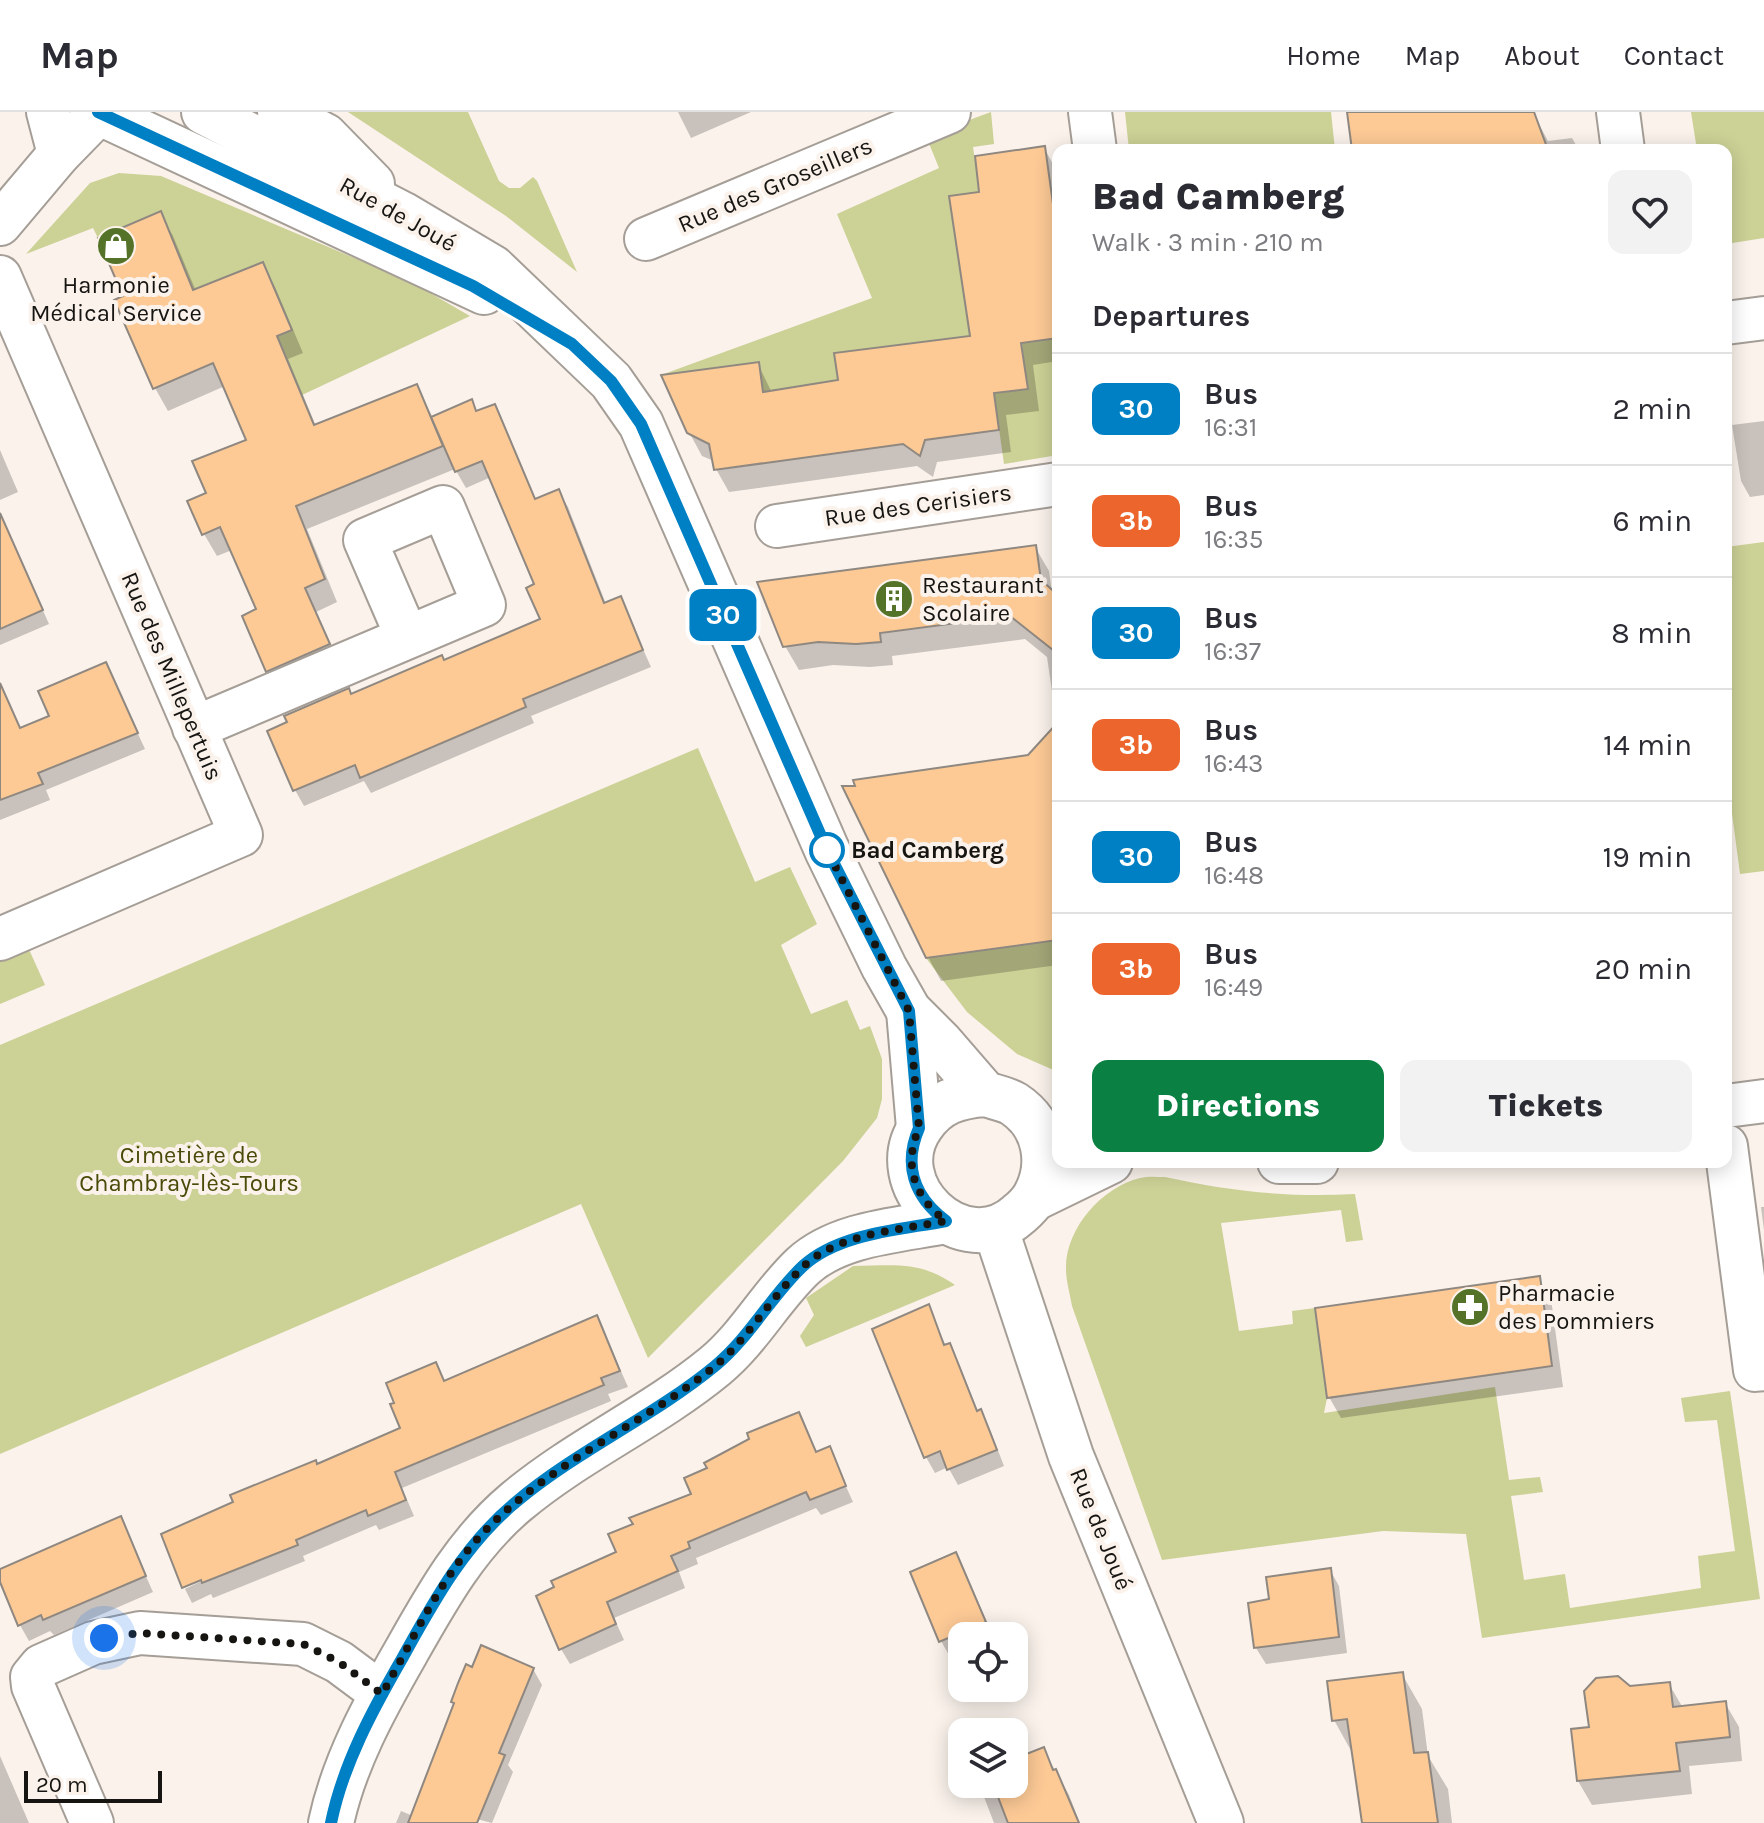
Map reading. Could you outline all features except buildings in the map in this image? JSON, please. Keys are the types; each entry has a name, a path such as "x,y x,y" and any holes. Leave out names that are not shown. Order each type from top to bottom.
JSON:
{"street":[{"path":"48,112 59,154"},
{"path":"0,224 99,112"},
{"name":"Rue de Joué","path":"99,112 473,286 572,344"},
{"name":"Rue de Joué","path":"204,112 402,214 493,268 611,381 641,424 827,850 909,1011 999,1099"},
{"path":"280,112 325,136 402,214"},
{"name":"Rue des Groseillers","path":"646,239 949,112"},
{"path":"1090,112 1094,144"},
{"path":"1618,112 1622,144"},
{"name":"Rue des Millepertuis","path":"0,277 241,835 0,939"},
{"path":"1732,322 1764,318"},
{"name":"Rue des Cerisiers","path":"777,526 1052,485"},
{"path":"194,728 407,637"},
{"name":"Rue de Joué","path":"909,1011 919,1128"},
{"path":"1052,1112 999,1099 965,1095 947,1101 932,1112 919,1128 913,1142 911,1172 923,1201 946,1221 967,1229 996,1230 1033,1200 1099,1168"},
{"path":"999,1099 1029,1118 1041,1137 1045,1159 1043,1181 1033,1200"},
{"path":"1732,1105 1764,1101"},
{"path":"1729,1168 1755,1370 1764,1369"},
{"path":"331,1823 341,1783 382,1694 448,1578 472,1545 515,1502 565,1465 650,1413 715,1366 738,1345 804,1266 820,1253 841,1244 946,1221"},
{"name":"Rue de Joué","path":"996,1230 1071,1456 1221,1823"},
{"path":"92,1823 33,1686 32,1677 41,1666 93,1643 140,1633 303,1644 339,1662 382,1694"}],"green space":[{"path":"348,112 468,112 499,181 509,188 520,188 533,177 537,181 577,272 506,216"},
{"path":"991,112 994,144 973,147 977,174 988,173 1002,358 947,339 834,353 839,392 764,402 759,363 661,375 872,298 837,214 939,168 926,136"},
{"path":"1125,112 1331,112 1334,144 1128,144"},
{"path":"1691,112 1764,112 1764,238 1732,243 1732,144 1696,144"},
{"path":"119,173 161,176 411,282 470,316 302,395 277,336 291,329 263,262 193,290 160,211 98,238 93,228 26,254 90,183"},
{"path":"1052,339 1052,456 1004,464 994,393 1027,389 1022,343"},
{"path":"1764,542 1764,871 1740,874 1732,813 1732,546"},
{"name":"Cimetière de Chambray-lès-Tours","path":"698,748 755,882 790,867 817,924 781,945 811,1014 847,1000 860,1030 870,1026 882,1059 882,1099 877,1118 843,1161 648,1358 581,1204 0,1454 0,1045"},
{"path":"1052,941 1052,1069 1017,1054 967,1012 926,958"},
{"path":"27,945 45,985 0,1004 0,957"},
{"path":"1143,1177 1165,1177 1259,1192 1355,1194 1363,1240 1346,1242 1341,1210 1221,1223 1239,1331 1293,1324 1292,1311 1315,1308 1327,1398 1324,1413 1495,1387 1509,1480 1540,1477 1543,1492 1511,1496 1524,1580 1565,1574 1570,1608 1701,1588 1698,1556 1735,1551 1717,1420 1685,1422 1681,1398 1730,1391 1760,1599 1482,1638 1466,1534 1383,1531 1162,1560 1072,1306 1066,1269 1072,1239 1088,1212 1100,1200 1126,1183"},
{"path":"853,1266 918,1268 955,1285 806,1347 800,1336 814,1315 806,1298"}],"bus line":[{"name":"30","path":"98,112 473,286 572,344 611,381 641,424 827,850 909,1011 919,1128 913,1142 911,1172 923,1201 946,1221 859,1239 820,1253 788,1283 738,1345 715,1366 650,1413 565,1465 515,1502 492,1524 448,1578 382,1694 341,1783 331,1823"}],"place":[{"name":"Harmonie Médical Service","path":"116,246"},
{"name":"Restaurant Scolaire","path":"894,599"},
{"name":"Bad Camberg","path":"827,850"},
{"name":"Pharmacie des Pommiers","path":"1470,1307"}],"route":[{"path":"104,1638 140,1633 303,1644 339,1662 382,1694 448,1578 472,1545 515,1502 565,1465 650,1413 715,1366 738,1345 788,1283 820,1253 859,1239 946,1221 923,1201 911,1172 913,1142 919,1128 909,1011 827,850"}]}
